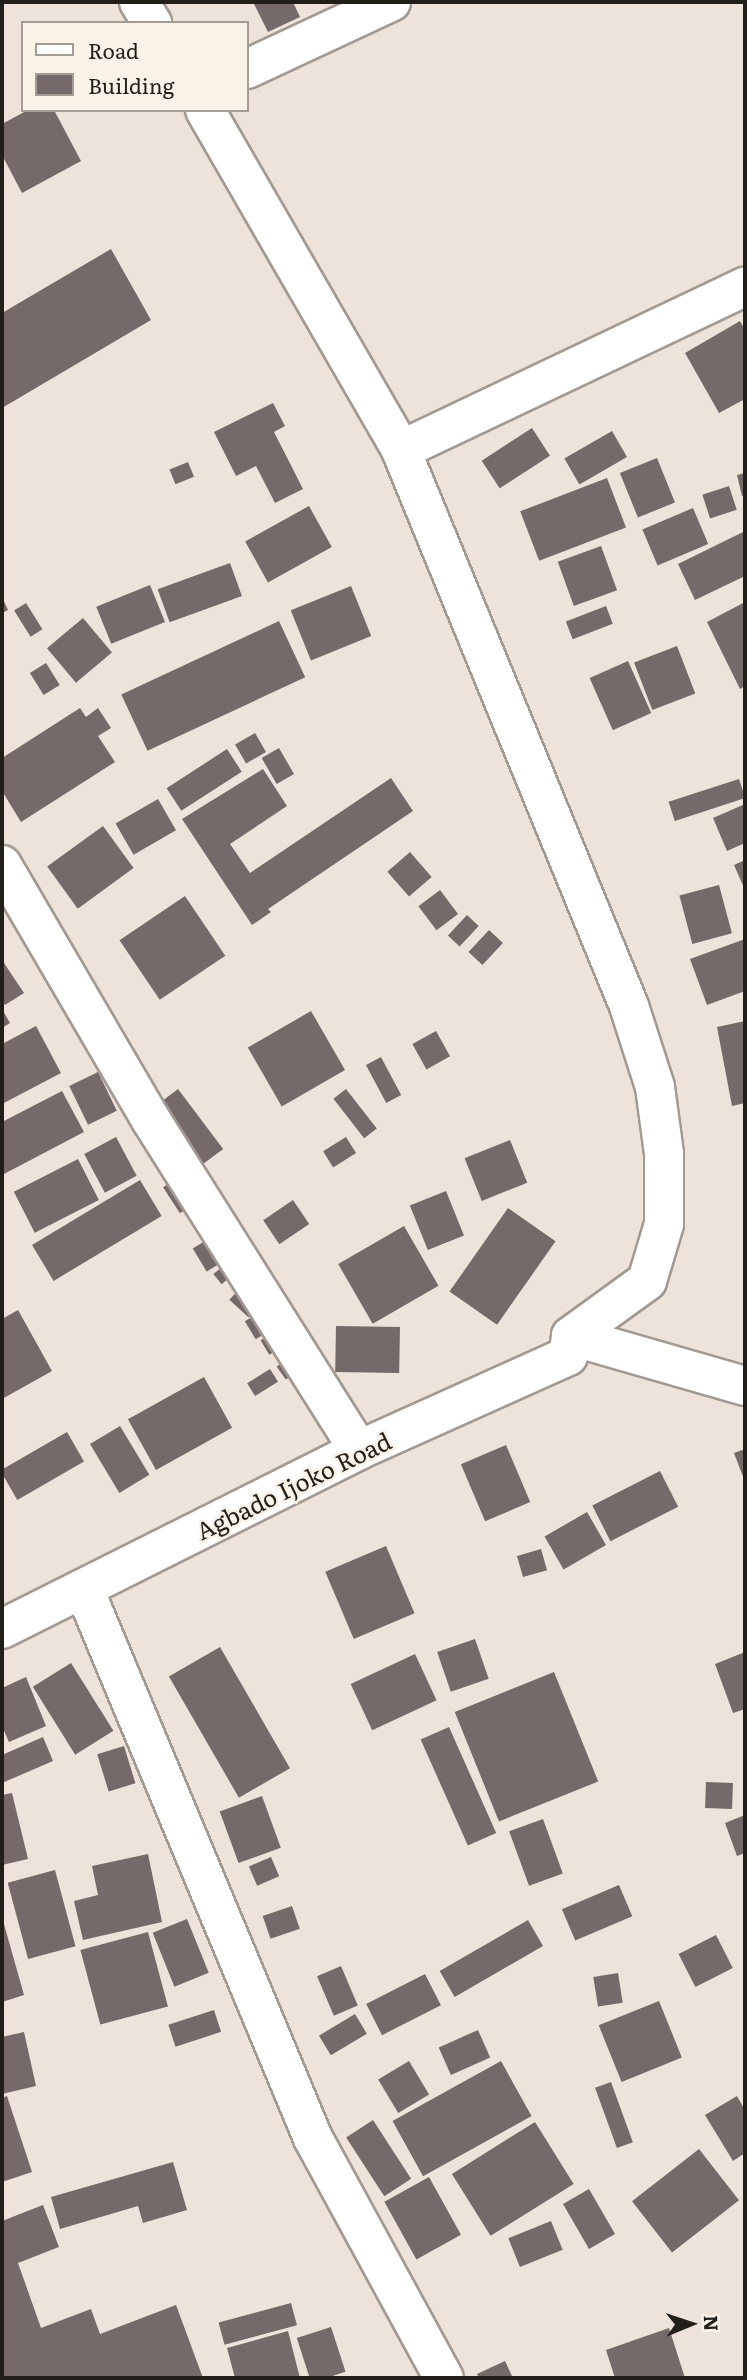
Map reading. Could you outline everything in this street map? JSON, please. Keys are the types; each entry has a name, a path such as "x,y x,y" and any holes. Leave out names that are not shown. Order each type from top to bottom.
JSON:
{"street":[{"path":"139,2 151,21"},
{"path":"248,69 391,2"},
{"path":"206,112 401,450 629,1006 655,1087 664,1154 664,1224 647,1281 571,1336"},
{"path":"401,450 745,287"},
{"path":"2,865 152,1120 359,1450"},
{"path":"571,1336 745,1386"},
{"name":"Agbado Ijoko Road","path":"2,1629 359,1450 568,1356 571,1336"},
{"path":"84,1588 313,2138 444,2378"}],"building":[{"path":"253,2 293,2 300,17 268,32"},
{"path":"24,112 55,112 81,161 22,193 2,155 2,124"},
{"path":"111,249 151,320 2,408 2,313"},
{"path":"740,321 745,330 745,399 719,413 685,353"},
{"path":"273,403 285,426 274,432 303,489 275,503 256,466 236,476 214,432"},
{"path":"532,428 550,456 500,488 482,461"},
{"path":"612,431 627,457 579,484 564,458"},
{"path":"657,458 675,503 638,517 620,473"},
{"path":"188,462 194,477 175,484 169,469"},
{"path":"745,473 745,495 742,496 737,475"},
{"path":"607,478 626,527 539,561 520,511"},
{"path":"729,486 737,510 710,518 702,495"},
{"path":"309,506 332,547 268,582 245,541"},
{"path":"693,508 708,544 658,565 642,529"},
{"path":"745,531 745,576 695,600 678,564"},
{"path":"601,546 617,590 574,606 558,562"},
{"path":"230,563 242,596 170,622 158,589"},
{"path":"150,585 165,622 111,644 96,607"},
{"path":"351,586 371,636 311,660 291,610"},
{"path":"2,597 8,610 2,613"},
{"path":"745,602 745,686 740,689 707,622"},
{"path":"26,603 42,629 31,637 14,610"},
{"path":"606,606 613,624 573,639 566,621"},
{"path":"83,618 112,652 76,683 47,648"},
{"path":"279,621 305,677 148,751 121,695"},
{"path":"677,646 695,694 652,710 634,662"},
{"path":"628,661 651,713 613,730 590,678"},
{"path":"46,663 60,685 44,695 30,673"},
{"path":"80,708 86,717 98,708 111,728 98,736 115,762 21,822 2,791 2,758"},
{"path":"255,733 266,752 246,764 235,744"},
{"path":"279,748 294,774 277,784 262,758"},
{"path":"227,749 242,772 181,811 167,788"},
{"path":"263,769 287,806 230,844 250,873 391,778 413,811 268,909 271,912 252,925 182,819"},
{"path":"739,779 745,798 675,821 669,802"},
{"path":"158,799 176,830 134,855 116,824"},
{"path":"745,804 745,843 727,851 713,818"},
{"path":"103,826 134,868 78,909 47,867"},
{"path":"410,852 432,877 409,897 387,872"},
{"path":"745,860 745,890 734,865"},
{"path":"719,885 732,933 692,944 679,896"},
{"path":"440,890 458,914 436,930 418,906"},
{"path":"185,896 225,956 160,1000 120,940"},
{"path":"467,915 479,926 460,946 448,935"},
{"path":"489,930 503,943 482,965 469,952"},
{"path":"745,939 745,991 707,1005 690,959"},
{"path":"2,960 24,993 5,1005 2,1000"},
{"path":"2,1009 10,1023 2,1028"},
{"path":"311,1011 345,1070 282,1106 248,1048"},
{"path":"745,1021 745,1103 732,1106 717,1027"},
{"path":"36,1026 61,1073 2,1104 2,1044"},
{"path":"436,1031 450,1056 426,1069 412,1044"},
{"path":"381,1057 401,1095 386,1103 366,1065"},
{"path":"98,1072 117,1111 88,1125 69,1086"},
{"path":"178,1089 223,1149 202,1165 157,1105"},
{"path":"346,1089 377,1128 364,1138 333,1099"},
{"path":"62,1091 84,1132 2,1175 2,1122"},
{"path":"116,1137 137,1176 105,1193 84,1154"},
{"path":"346,1137 356,1153 333,1167 323,1151"},
{"path":"510,1140 527,1183 482,1201 465,1158"},
{"path":"78,1159 99,1200 35,1233 14,1192"},
{"path":"179,1177 196,1203 180,1213 163,1187"},
{"path":"140,1180 162,1216 54,1281 32,1245"},
{"path":"446,1191 464,1236 428,1250 410,1206"},
{"path":"293,1200 309,1224 279,1244 263,1220"},
{"path":"508,1208 556,1241 497,1325 449,1292"},
{"path":"404,1226 438,1286 373,1324 338,1264"},
{"path":"215,1235 229,1258 207,1272 193,1248"},
{"path":"232,1259 240,1269 222,1284 213,1274"},
{"path":"243,1285 262,1303 248,1317 229,1300"},
{"path":"18,1310 52,1371 2,1399 2,1319"},
{"path":"262,1311 273,1329 256,1339 245,1321"},
{"path":"336,1326 400,1327 399,1373 335,1372"},
{"path":"276,1331 285,1346 269,1355 261,1340"},
{"path":"293,1355 302,1368 286,1380 277,1366"},
{"path":"270,1369 278,1382 255,1396 247,1383"},
{"path":"204,1377 232,1428 156,1470 128,1419"},
{"path":"120,1426 149,1475 119,1493 90,1444"},
{"path":"67,1432 84,1461 17,1500 2,1470"},
{"path":"506,1445 530,1502 485,1521 461,1464"},
{"path":"745,1449 745,1482 734,1453"},
{"path":"660,1471 678,1507 610,1541 592,1506"},
{"path":"587,1512 606,1545 564,1569 545,1536"},
{"path":"386,1546 415,1613 354,1639 325,1572"},
{"path":"541,1549 547,1570 523,1577 517,1556"},
{"path":"475,1639 489,1679 451,1692 437,1652"},
{"path":"220,1647 290,1768 239,1798 169,1676"},
{"path":"745,1652 745,1709 733,1713 715,1664"},
{"path":"415,1654 437,1700 372,1730 351,1684"},
{"path":"71,1663 113,1731 75,1755 33,1687"},
{"path":"554,1672 598,1781 499,1821 455,1712"},
{"path":"26,1677 46,1726 9,1742 2,1726 2,1688"},
{"path":"449,1727 496,1833 468,1846 421,1740"},
{"path":"43,1737 53,1761 2,1783 2,1755"},
{"path":"124,1746 135,1783 109,1791 97,1754"},
{"path":"706,1782 733,1783 732,1809 705,1808"},
{"path":"12,1793 28,1859 2,1865 2,1795"},
{"path":"262,1796 281,1848 239,1863 220,1811"},
{"path":"745,1815 745,1853 737,1856 725,1823"},
{"path":"543,1819 563,1874 529,1886 509,1831"},
{"path":"148,1854 162,1922 83,1940 74,1901 98,1895 92,1866"},
{"path":"271,1857 279,1876 257,1886 249,1866"},
{"path":"55,1870 75,1946 28,1959 8,1883"},
{"path":"619,1885 632,1916 575,1941 562,1909"},
{"path":"292,1906 300,1929 271,1939 263,1916"},
{"path":"2,1917 24,1995 2,2002"},
{"path":"187,1919 209,1973 174,1987 153,1933"},
{"path":"528,1920 543,1946 455,1997 440,1971"},
{"path":"148,1932 168,2006 100,2024 80,1950"},
{"path":"716,1935 733,1968 695,1987 679,1954"},
{"path":"341,1966 358,2006 334,2016 317,1976"},
{"path":"618,1973 623,2003 598,2007 593,1977"},
{"path":"425,1974 441,2005 382,2035 366,2004"},
{"path":"659,2001 682,2058 622,2082 599,2025"},
{"path":"214,2010 221,2032 175,2047 168,2025"},
{"path":"355,2014 367,2034 331,2055 319,2036"},
{"path":"478,2030 490,2057 451,2075 439,2047"},
{"path":"24,2032 36,2086 2,2094 2,2037"},
{"path":"409,2061 429,2094 398,2113 378,2080"},
{"path":"501,2061 532,2116 423,2176 393,2121"},
{"path":"611,2082 633,2142 617,2148 595,2088"},
{"path":"7,2096 32,2172 2,2182 2,2098"},
{"path":"737,2096 745,2110 745,2153 733,2161 705,2115"},
{"path":"373,2120 411,2179 384,2196 346,2137"},
{"path":"535,2122 574,2184 491,2236 452,2174"},
{"path":"699,2149 739,2200 672,2253 632,2201"},
{"path":"173,2162 187,2210 143,2223 138,2206 60,2229 51,2197"},
{"path":"429,2177 461,2235 416,2259 384,2202"},
{"path":"589,2189 615,2234 589,2249 563,2204"},
{"path":"43,2205 59,2247 18,2263 41,2328 91,2309 100,2334 176,2305 203,2378 2,2378 2,2221"},
{"path":"551,2221 563,2250 520,2267 508,2238"},
{"path":"291,2303 297,2325 225,2345 219,2322"},
{"path":"331,2327 346,2372 326,2378 310,2378 297,2338"},
{"path":"669,2328 685,2378 615,2378 606,2350"},
{"path":"288,2331 300,2378 235,2378 227,2348"},
{"path":"505,2361 513,2378 479,2378 477,2374"}]}
